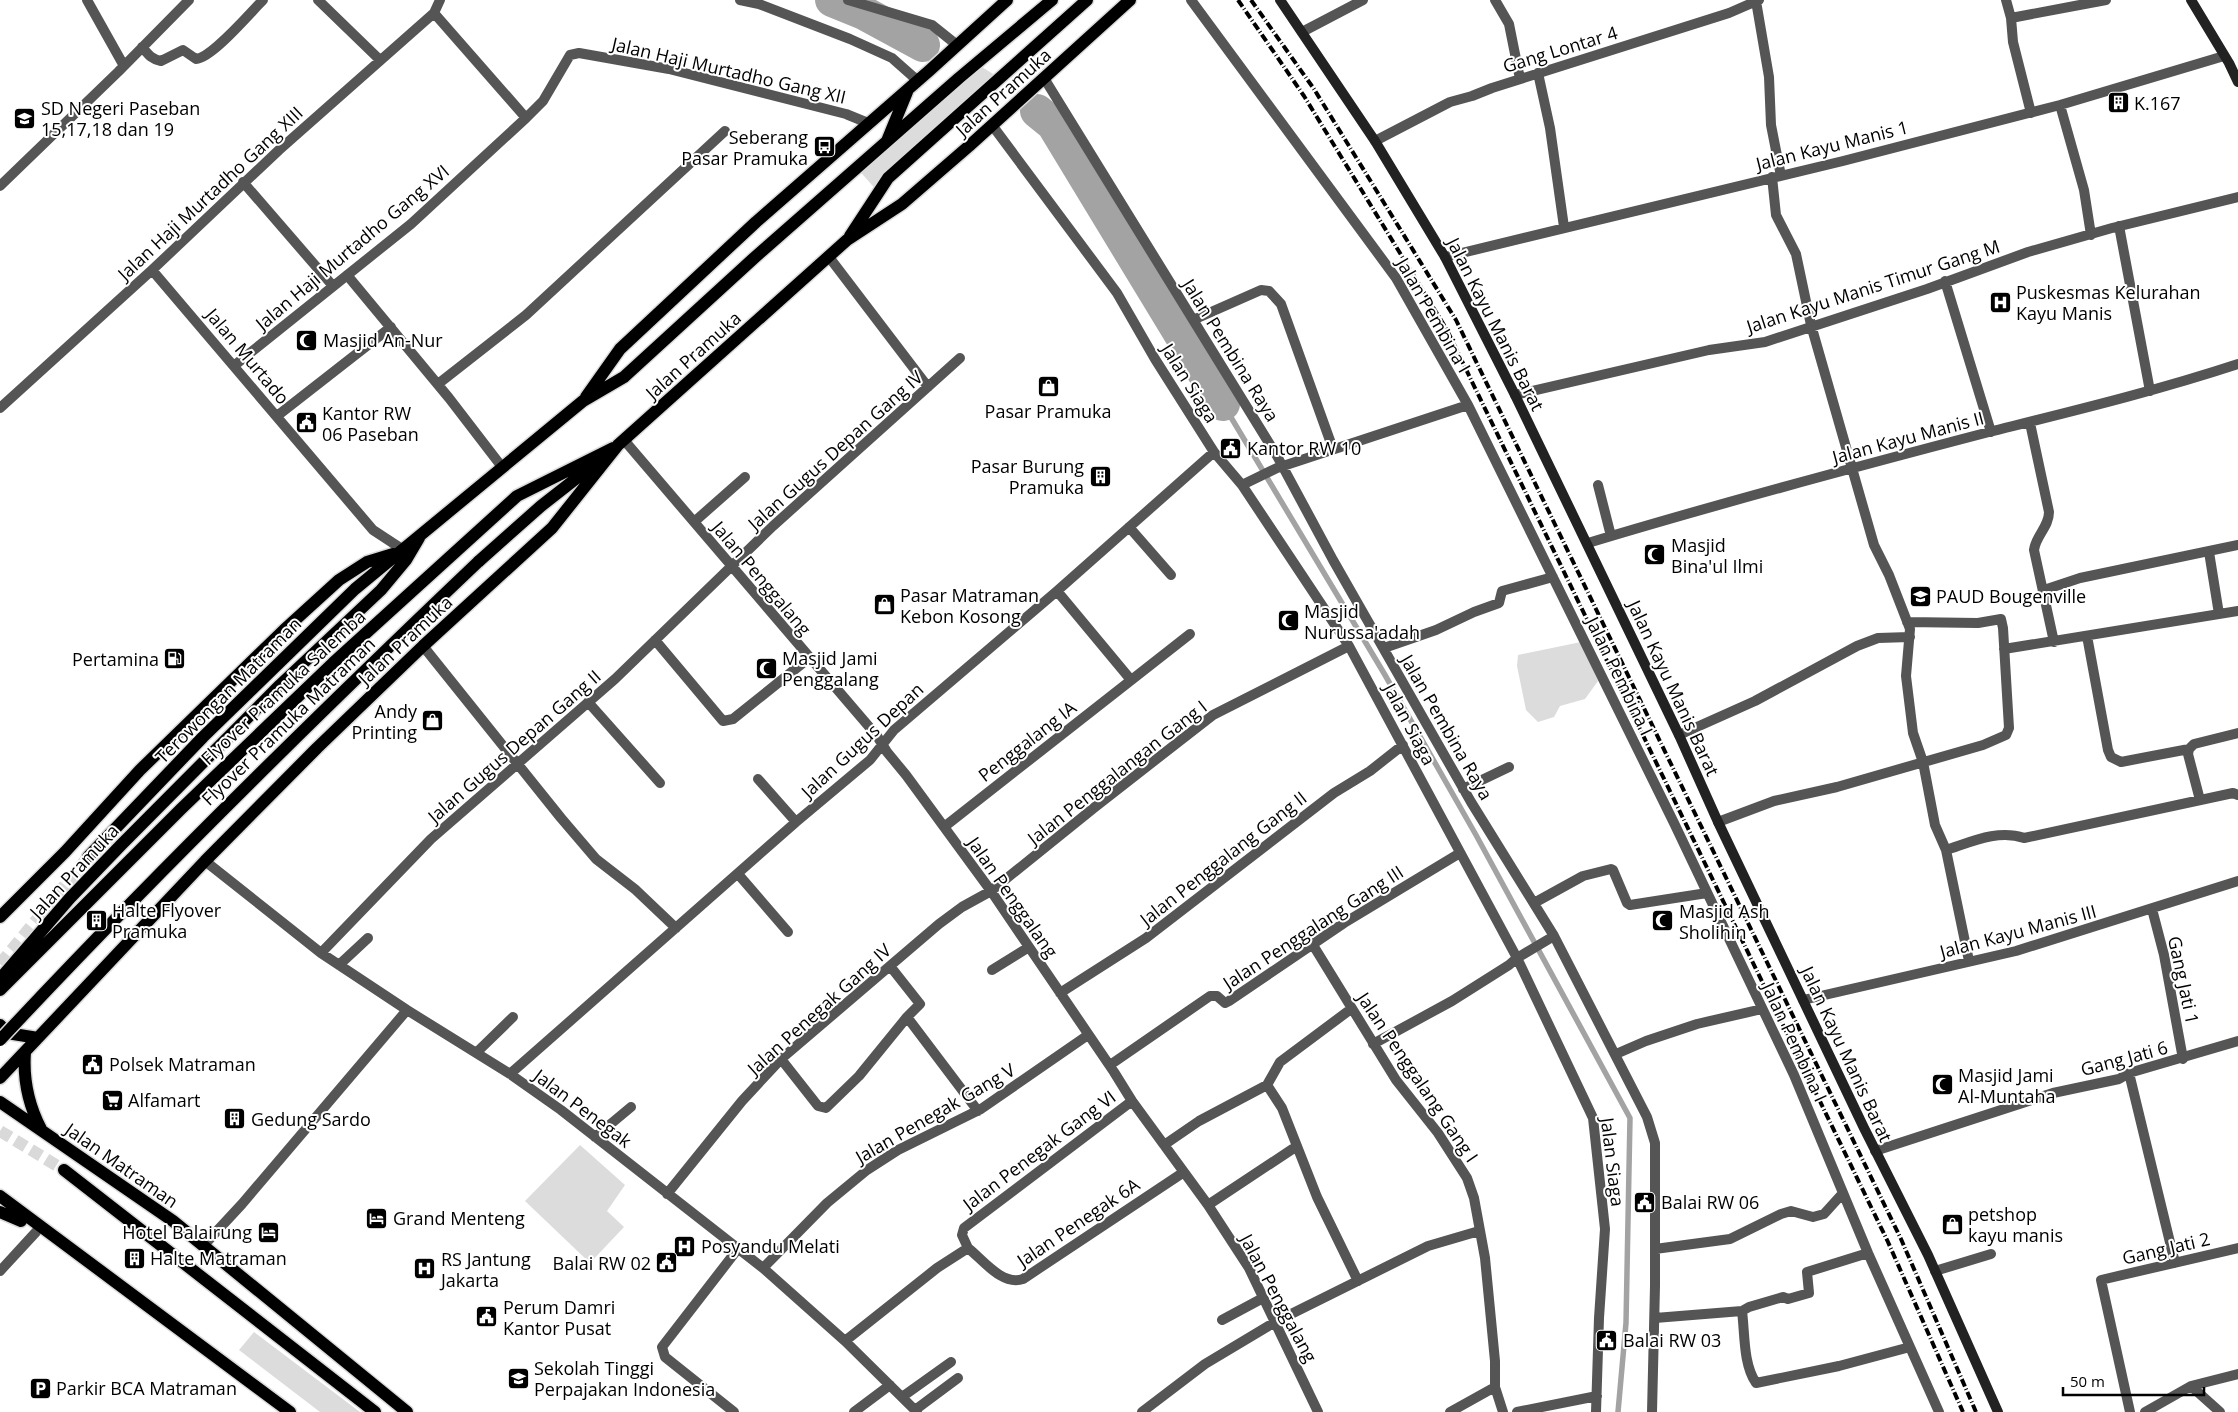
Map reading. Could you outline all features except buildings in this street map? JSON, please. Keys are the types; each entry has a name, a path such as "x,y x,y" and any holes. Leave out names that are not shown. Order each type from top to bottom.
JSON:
{"main road":[{"name":"Jalan Pramuka","path":"583,401 620,349 756,222 1007,0"},
{"name":"Jalan Pramuka","path":"400,551 583,401 624,377 976,63 1052,0"},
{"name":"Jalan Pramuka","path":"847,240 888,178 1087,0"},
{"name":"Jalan Pramuka","path":"0,1078 205,861 317,748 423,646 552,528 621,443 847,240 902,204 1033,89 1130,0"},
{"path":"886,143 913,85"},
{"name":"Flyover Pramuka Matraman","path":"0,1040 104,929 310,722 478,562 541,506 621,443"},
{"name":"Flyover Pramuka Salemba","path":"0,990 181,809 374,626 517,496 621,443"},
{"name":"Jalan Pramuka","path":"1,976 121,845 280,685 381,590 406,560 424,530"},
{"path":"0,917 65,852 140,770 284,630 339,580 367,562 400,551"},
{"name":"Terowongan Matraman","path":"88,857 203,737 355,589 400,551"},
{"path":"0,1025 7,1032 38,1038"},
{"path":"25,1052 25,1084 33,1111 42,1130"},
{"name":"Jalan Matraman","path":"0,1102 173,1221 407,1412"},
{"path":"64,1170 375,1412"},
{"path":"0,1196 290,1412"},
{"path":"0,1205 36,1232 106,1279 281,1412"},
{"path":"0,1212 21,1221"}],"street":[{"path":"87,0 124,66"},
{"path":"0,186 189,0"},
{"path":"142,47 153,59 161,61 183,50 196,59 204,57 232,33 262,0"},
{"path":"318,0 380,60"},
{"name":"Jalan Haji Murtadho Gang XIII","path":"0,408 152,270 244,182 434,13 440,0"},
{"path":"740,0 758,4 850,39 892,58 913,85"},
{"path":"848,0 932,25 955,47"},
{"name":"Jalan Pembina I","path":"1191,0 1396,278 1468,405 1794,1075 1868,1254 1939,1412"},
{"name":"Jalan Kayu Manis Barat","path":"1280,0 1375,142 1445,258 1515,394 1588,543 1803,1000 1935,1271 1998,1412"},
{"path":"1302,32 1363,0"},
{"path":"1496,0 1509,24 1520,79"},
{"path":"2006,0 2011,18 2013,42 2031,112"},
{"path":"2011,18 2106,0"},
{"path":"2191,0 2230,60 2238,82"},
{"path":"1758,1 1769,77 1771,124 1777,176 1776,215 1796,254 1811,326 1854,468 1874,545 1907,622 1910,637 1906,676 1913,732 1923,762 1935,825 1946,850 1969,961"},
{"name":"Gang Lontar 4","path":"1375,142 1450,102 1729,13 1758,1"},
{"path":"434,13 522,114"},
{"name":"Jalan Haji Murtadho Gang XII","path":"522,114 543,101 570,55 579,53 670,69 846,114 868,123"},
{"name":"Jalan Kayu Manis 1","path":"1445,258 2060,105 2230,60"},
{"path":"1538,73 1550,128 1564,227"},
{"name":"Jalan Pembina Raya","path":"1044,78 1193,320 1280,467 1464,790 1554,936 1647,1117 1655,1143 1652,1412"},
{"path":"2060,105 2084,190 2091,234"},
{"name":"Jalan Haji Murtadho Gang XVI","path":"235,365 411,224 522,114"},
{"name":"Jalan Siaga","path":"992,125 1117,294 1155,359 1214,452 1245,483 1349,646 1517,958 1593,1118 1605,1229 1599,1318 1596,1412"},
{"path":"438,384 533,308 725,131"},
{"path":"244,182 333,286"},
{"name":"Jalan Kayu Manis Timur Gang M","path":"1515,394 1709,350 1765,342 2028,252 2120,226 2238,197"},
{"path":"2120,226 2150,391"},
{"path":"829,257 928,387"},
{"name":"Jalan Murtado","path":"152,270 235,365 373,530 400,551"},
{"path":"347,275 438,384 502,467"},
{"path":"1945,281 1991,432"},
{"path":"1193,320 1261,290 1269,291 1281,304 1334,449"},
{"path":"277,416 391,327"},
{"name":"Jalan Gugus Depan Gang IV","path":"732,567 794,507 960,358"},
{"name":"Jalan Kayu Manis II","path":"1588,543 1854,468 2150,391 2238,364"},
{"path":"1245,483 1280,467 1468,405"},
{"path":"2030,423 2050,512 2049,520 2037,539 2034,550 2054,642"},
{"name":"Jalan Penggalang","path":"621,443 694,522 877,736 992,891 1110,1065 1132,1101 1208,1205 1249,1268 1318,1412"},
{"name":"Jalan Gugus Depan","path":"510,1074 796,822 870,760 894,730 1057,591 1214,452"},
{"path":"694,522 745,477"},
{"path":"1598,485 1611,536"},
{"path":"1129,527 1170,575"},
{"path":"2044,590 2103,573 2209,552 2238,544"},
{"path":"2209,552 2219,614"},
{"name":"Jalan Gugus Depan Gang II","path":"321,953 431,839 517,762 615,679 732,567"},
{"path":"1384,648 1436,630 1474,612 1499,603 1502,591 1553,578"},
{"path":"1057,591 1130,680"},
{"path":"2004,649 2238,611"},
{"path":"1718,822 1774,802 1837,787 1983,745 2006,735 2009,728 2001,619 1978,623 1907,622"},
{"name":"Penggalang IA","path":"944,827 1190,634"},
{"path":"2086,636 2108,750 2111,757 2120,762 2189,749 2194,744 2238,733"},
{"path":"1679,735 1755,701 1857,646 1878,638 1910,637"},
{"path":"655,640 723,721 732,719 809,658"},
{"path":"423,646 561,818 596,858 636,890 676,928"},
{"name":"Jalan Penggalangan Gang I","path":"992,891 1095,807 1213,715 1349,646"},
{"path":"588,702 660,783"},
{"name":"Jalan Penggalang Gang II","path":"1060,993 1146,938 1334,793 1370,771 1403,745"},
{"path":"2189,749 2188,754 2200,800"},
{"path":"1464,790 1509,767"},
{"path":"758,780 796,822"},
{"path":"1946,850 1986,837 2015,835 2024,838 2233,793 2238,795"},
{"name":"Jalan Penggalang Gang III","path":"1110,1065 1210,996 1217,996 1225,1003 1229,1001 1344,923 1460,853"},
{"name":"Jalan Penegak","path":"205,861 321,953 407,1010 510,1074 596,1137 763,1268 845,1341 916,1411"},
{"path":"1534,903 1583,876 1611,869 1627,903 1630,905 1707,893"},
{"path":"738,874 788,932"},
{"name":"Jalan Kayu Manis III","path":"1803,1000 2016,951 2238,881"},
{"name":"Jalan Penegak Gang IV","path":"667,1194 742,1101 781,1059 962,907 992,891"},
{"name":"Gang Jati 1","path":"2152,908 2164,955 2183,1058"},
{"path":"1373,1044 1452,1002 1517,958 1554,936"},
{"path":"339,965 368,938"},
{"name":"Jalan Penggalang Gang I","path":"1313,945 1396,1080 1438,1133 1467,1178 1474,1198 1486,1276 1496,1368 1494,1387 1503,1412"},
{"path":"992,970 1028,946"},
{"path":"781,1059 818,1106 826,1108 859,1076 907,1017 920,1004 890,966"},
{"path":"1164,1145 1199,1121 1267,1085 1280,1062 1352,1009"},
{"path":"1616,1054 1646,1041 1697,1024 1762,1009"},
{"path":"204,1245 242,1204 407,1010"},
{"path":"476,1053 514,1017"},
{"path":"907,1017 978,1111"},
{"name":"Jalan Penegak Gang V","path":"763,1268 827,1203 867,1170 898,1150 978,1111 1088,1035"},
{"name":"Gang Jati 6","path":"1875,1150 2053,1093 2120,1079 2129,1073 2238,1041"},
{"path":"2129,1073 2175,1262"},
{"path":"1267,1085 1282,1108 1317,1197 1358,1281"},
{"name":"Jalan Penegak Gang VI","path":"968,1248 962,1235 964,1228 1132,1101"},
{"path":"596,1137 631,1107"},
{"path":"1208,1205 1297,1146"},
{"name":"Jalan Penegak 6A","path":"968,1248 1002,1278 1015,1282 1023,1279 1184,1172"},
{"path":"1655,1249 1730,1239 1781,1214 1791,1212 1812,1217 1824,1214 1843,1194"},
{"path":"1142,1412 1205,1364 1275,1322 1428,1246 1479,1231"},
{"path":"0,1271 36,1232"},
{"path":"845,1341 936,1268 968,1248"},
{"name":"Gang Jati 2","path":"2130,1412 2101,1280 2238,1248"},
{"path":"734,1412 664,1358 662,1347 738,1250"},
{"path":"1654,1318 1742,1311 1749,1307 1783,1297 1788,1299 1809,1293 1807,1272 1868,1254"},
{"path":"1935,1271 1991,1254"},
{"path":"1222,1320 1263,1298"},
{"path":"1742,1311 1748,1364 1751,1376 1756,1383 1839,1366 1910,1347"},
{"path":"902,1397 951,1362"},
{"path":"2145,1412 2191,1386 2238,1374"},
{"path":"916,1411 958,1378"},
{"path":"854,1412 890,1385"},
{"path":"2191,1386 2220,1412"},
{"path":"1450,1412 1494,1387"},
{"path":"1517,1412 1597,1396"}],"shaded area":[{"path":"977,64 998,77 878,192 857,168"},
{"path":"1581,642 1598,681 1585,699 1560,706 1554,717 1538,722 1526,710 1517,666 1518,655"},
{"path":"580,1145 625,1185 607,1211 624,1227 590,1263 525,1201"},
{"path":"254,1332 360,1412 320,1412 239,1350"}],"waterway":[{"path":"832,0 864,13 923,45"},
{"path":"1037,111 1053,124 1223,404"},
{"path":"1223,404 1385,675 1476,835 1630,1118 1626,1323 1618,1412"}],"tunnel":[{"path":"0,964 88,857"},
{"path":"0,1131 64,1170"}],"railway":[{"path":"1238,0 1304,96 1447,330 1888,1242 1963,1412"},
{"path":"1251,0 1314,89 1456,320 1901,1239 1976,1412"}],"place":[{"name":"K.167","path":"2118,103"},
{"name":"SD Negeri Paseban 15,17,18 dan 19","path":"25,118"},
{"name":"Seberang Pasar Pramuka","path":"824,147"},
{"name":"Puskesmas Kelurahan Kayu Manis","path":"2000,302"},
{"name":"Masjid An-Nur","path":"307,340"},
{"name":"Pasar Pramuka","path":"1048,386"},
{"name":"Kantor RW 06 Paseban","path":"306,423"},
{"name":"Kantor RW 10","path":"1231,448"},
{"name":"Pasar Burung Pramuka","path":"1100,476"},
{"name":"Masjid Bina'ul Ilmi","path":"1655,555"},
{"name":"PAUD Bougenville","path":"1920,596"},
{"name":"Pasar Matraman Kebon Kosong","path":"884,605"},
{"name":"Masjid Nurussa'adah","path":"1288,621"},
{"name":"Pertamina","path":"175,659"},
{"name":"Masjid Jami Penggalang","path":"766,668"},
{"name":"Andy Printing","path":"433,721"},
{"name":"Halte Flyover Pramuka","path":"96,920"},
{"name":"Masjid Ash Sholihin","path":"1663,921"},
{"name":"Polsek Matraman","path":"93,1064"},
{"name":"Masjid Jami Al-Muntaha","path":"1942,1085"},
{"name":"Alfamart","path":"112,1100"},
{"name":"Gedung Sardo","path":"235,1119"},
{"name":"Balai RW 06","path":"1645,1202"},
{"name":"Grand Menteng","path":"377,1218"},
{"name":"petshop kayu manis","path":"1952,1224"},
{"name":"Hotel Balairung","path":"268,1232"},
{"name":"Posyandu Melati","path":"685,1246"},
{"name":"Halte Matraman","path":"134,1258"},
{"name":"Balai RW 02","path":"667,1263"},
{"name":"RS Jantung Jakarta","path":"425,1269"},
{"name":"Perum Damri Kantor Pusat","path":"487,1317"},
{"name":"Balai RW 03","path":"1607,1340"},
{"name":"Sekolah Tinggi Perpajakan Indonesia","path":"518,1378"},
{"name":"Parkir BCA Matraman","path":"40,1388"}]}
